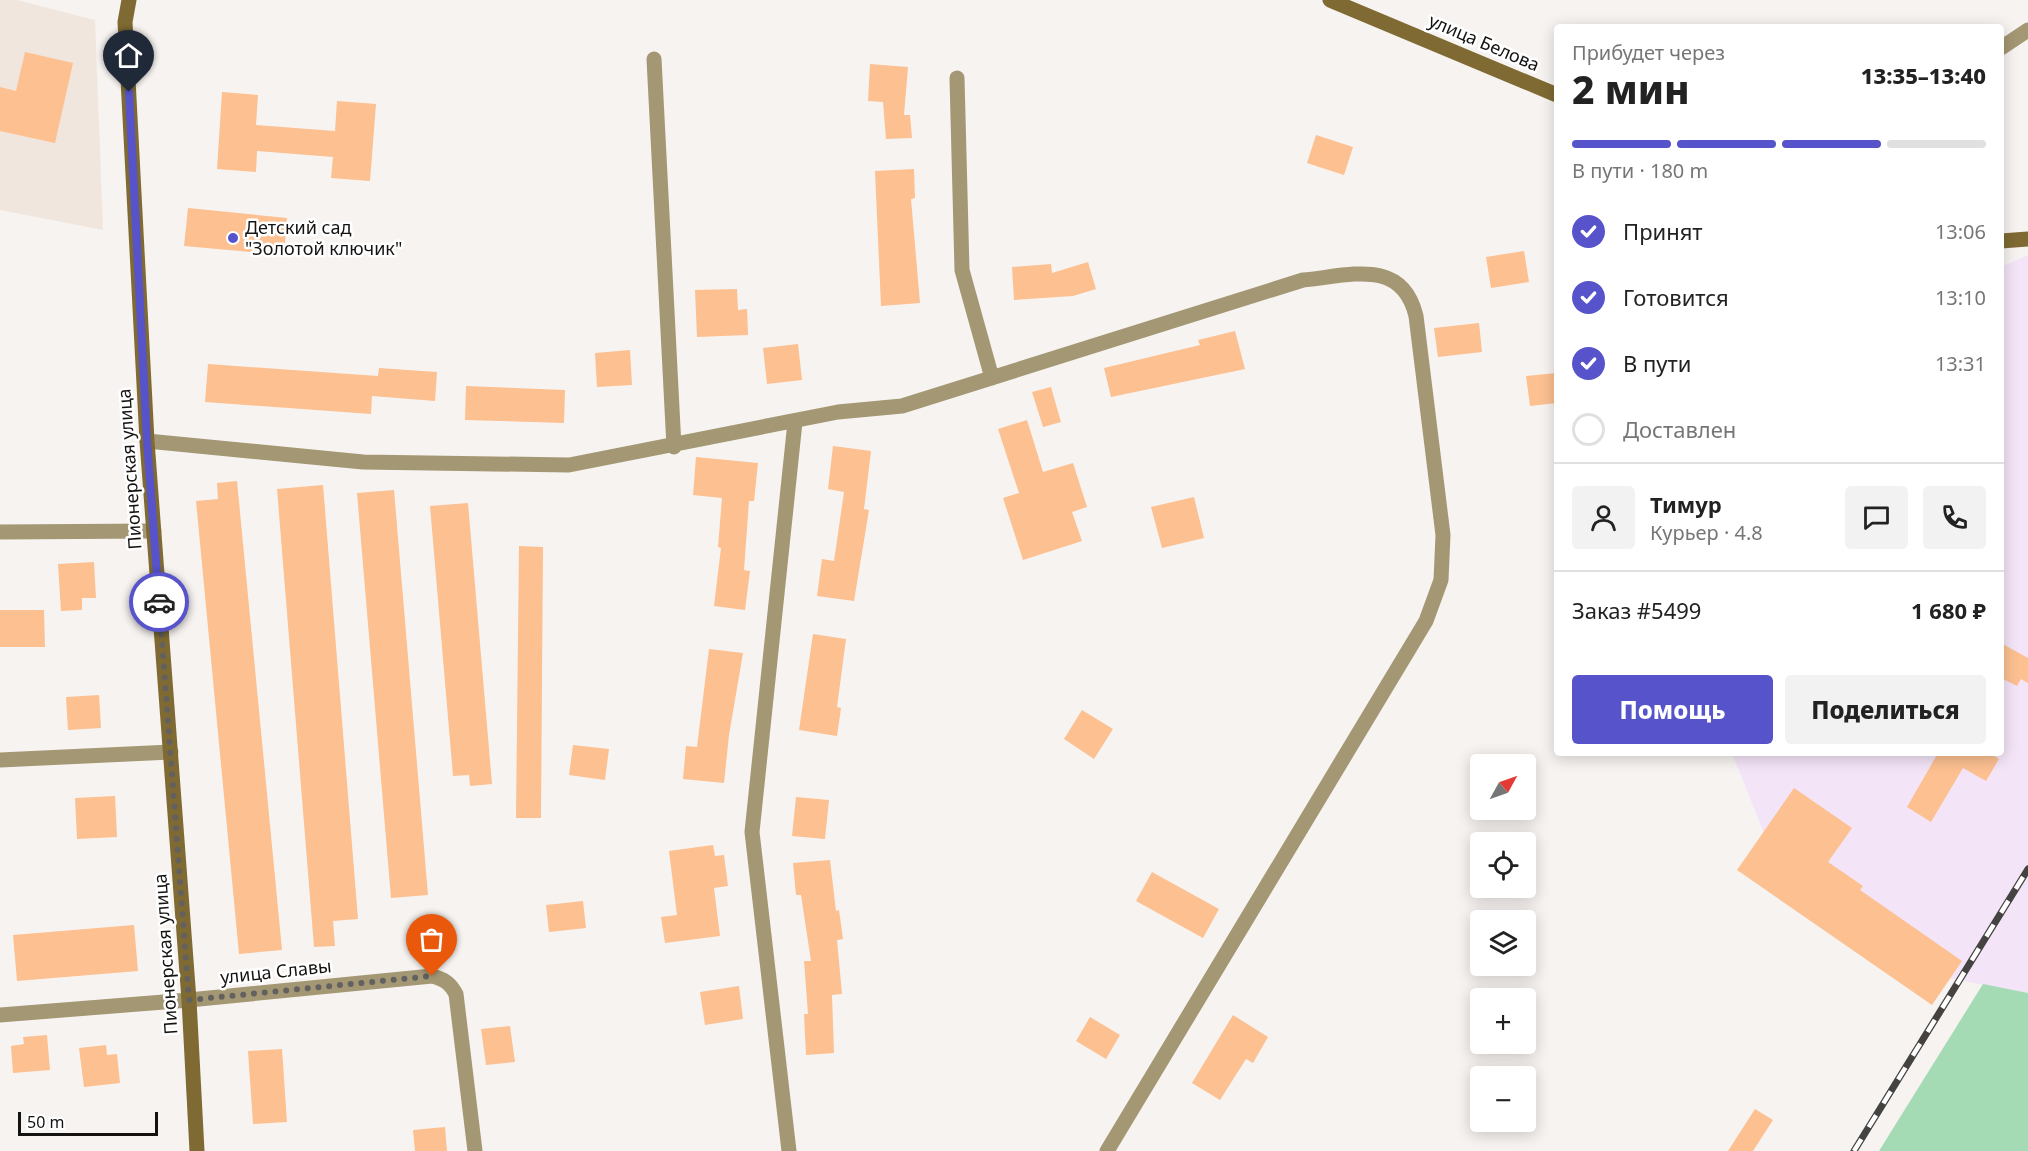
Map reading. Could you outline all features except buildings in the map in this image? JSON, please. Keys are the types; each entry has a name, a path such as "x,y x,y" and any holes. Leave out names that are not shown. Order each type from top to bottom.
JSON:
{"street":[{"name":"Пионерская улица","path":"129,0 125,22 147,441 189,1000 197,1151"},
{"name":"улица Белова","path":"1330,0 1554,94"},
{"path":"2004,46 2028,30"},
{"path":"654,59 674,447"},
{"path":"957,78 962,270 993,378"},
{"path":"2004,241 2028,239"},
{"path":"147,441 363,462 569,465 674,447 838,412 902,406 1303,280 1373,273 1386,276 1407,291 1416,316 1443,535 1441,579 1430,611 1107,1151"},
{"path":"789,1151 752,832 795,422"},
{"path":"0,532 154,531"},
{"path":"0,760 171,752"},
{"name":"улица Славы","path":"0,1015 189,1000 432,976 447,981 456,994 475,1151"}],"shaded area":[{"path":"0,0 17,0 95,20 103,230 0,210"},
{"path":"2028,255 2028,993 1932,975 1764,833 1733,756 2004,756 2004,266"}],"green space":[{"path":"1983,984 2028,993 2028,1151 1879,1151"}],"railway":[{"path":"1854,1151 2028,869"}],"way so far":[{"path":"159,602 189,1000 432,976"}],"place":[{"name":"Детский сад \"Золотой ключик\"","path":"233,238"}],"route":[{"path":"129,92 147,441 159,602"}]}
